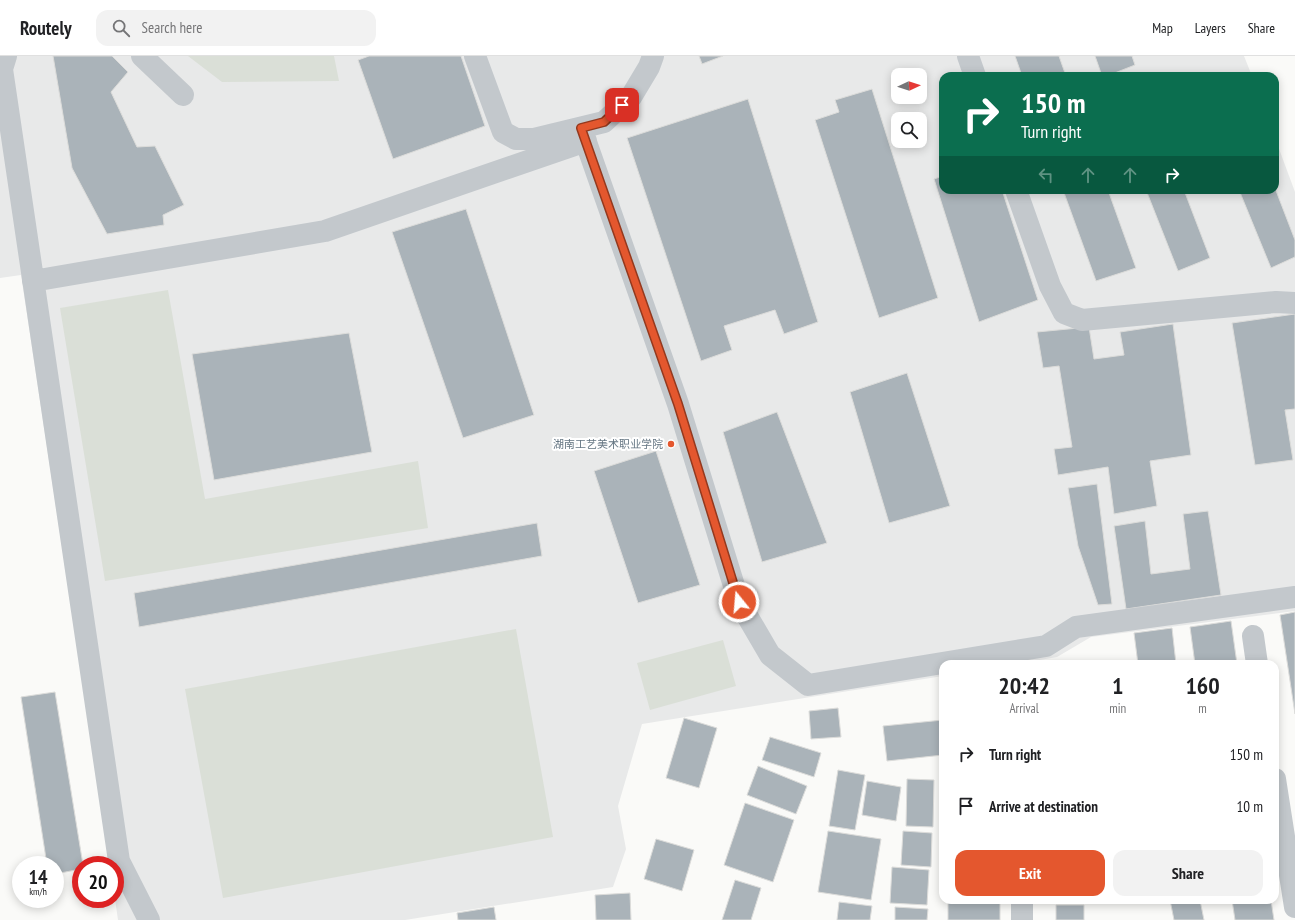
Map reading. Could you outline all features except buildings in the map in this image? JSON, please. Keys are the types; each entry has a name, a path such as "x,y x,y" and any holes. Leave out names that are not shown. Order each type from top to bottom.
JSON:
{"street":[{"path":"6,56 2,68 119,861 149,920"},
{"path":"142,56 184,95"},
{"path":"475,56 503,132 516,139 534,140 584,134"},
{"path":"33,281 325,231 584,134 604,122 631,97 649,67 653,56"},
{"path":"968,56 974,72"},
{"path":"584,134 678,404 739,602 770,655 808,686 939,664"},
{"path":"1017,194 1050,286 1064,313 1082,320 1276,302 1295,303"},
{"path":"963,660 1046,646 1076,627 1295,597"},
{"path":"1252,636 1256,660"},
{"path":"1279,805 1295,907"},
{"path":"1022,904 1022,920"}],"shaded area":[{"name":"湖南工艺美术职业学院","path":"0,56 1244,56 1250,72 939,72 939,194 1279,194 1279,149 1295,192 1295,611 1091,637 1057,657 1039,660 939,660 939,677 642,724 618,806 626,849 613,887 405,920 118,920 116,908 124,908 124,856 109,856 21,275 0,278"},
{"path":"188,56 334,56 339,81 222,82"},
{"path":"168,290 205,499 418,461 428,528 105,581 60,308"},
{"path":"516,629 553,837 223,898 185,689"},
{"path":"723,640 736,686 650,710 637,663"}],"place":[{"name":"湖南工艺美术职业学院","path":"671,444"}],"route":[{"path":"622,105 604,122 581,128 678,404 739,602"}]}
